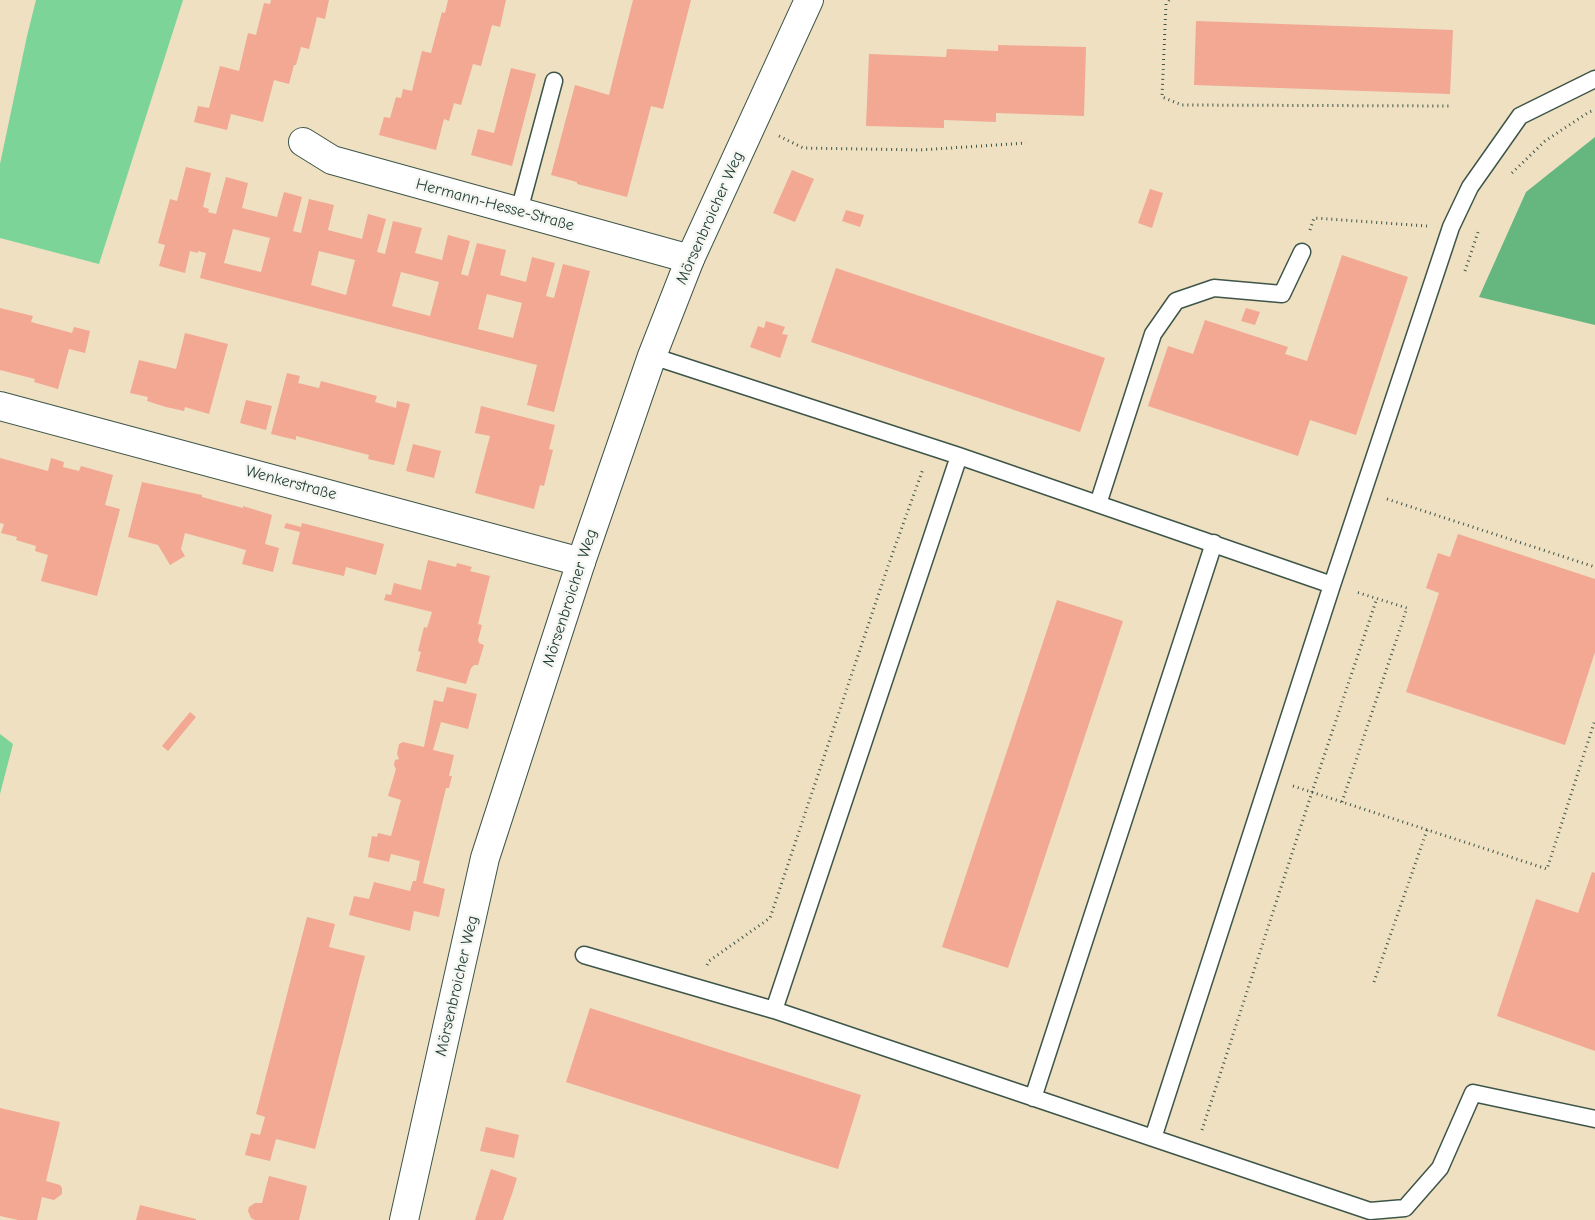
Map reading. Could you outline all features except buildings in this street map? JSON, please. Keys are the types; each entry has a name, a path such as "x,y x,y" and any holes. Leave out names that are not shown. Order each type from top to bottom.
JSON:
{"street":[{"name":"Mörsenbroicher Weg","path":"404,1220 486,858 581,562 652,356 690,259 809,0"},
{"name":"Hermann-Hesse-Straße","path":"303,142 332,160 690,259"},
{"name":"Wenkerstraße","path":"0,406 581,562"}],"lane":[{"path":"1153,1138 1362,491 1451,228 1470,187 1520,116 1595,79"},
{"path":"519,211 554,81"},
{"path":"1098,504 1154,334 1176,301 1214,288 1282,294 1302,252"},
{"path":"652,356 959,456 1332,585"},
{"path":"774,1010 959,456"},
{"path":"1033,1098 1214,543"},
{"path":"584,955 774,1010 1370,1211 1405,1208 1440,1168 1473,1093 1595,1119"}],"path":[{"path":"1169,0 1166,4 1162,97 1182,105 1452,106"},
{"path":"1510,175 1544,141 1588,112 1595,110"},
{"path":"752,123 803,148 920,150 1026,143"},
{"path":"1302,252 1314,218 1451,228"},
{"path":"1463,276 1479,229"},
{"path":"694,987 709,961 770,918 888,566 931,447"},
{"path":"1362,491 1595,568"},
{"path":"1332,585 1407,608 1342,802"},
{"path":"1195,1152 1377,598"},
{"path":"1269,777 1547,869 1595,720"},
{"path":"1374,982 1427,830"}],"green space":[{"path":"36,0 183,0 99,264 0,238 0,164"},
{"path":"1595,137 1595,325 1479,297 1526,192"},
{"path":"0,734 13,744 0,794"}]}
